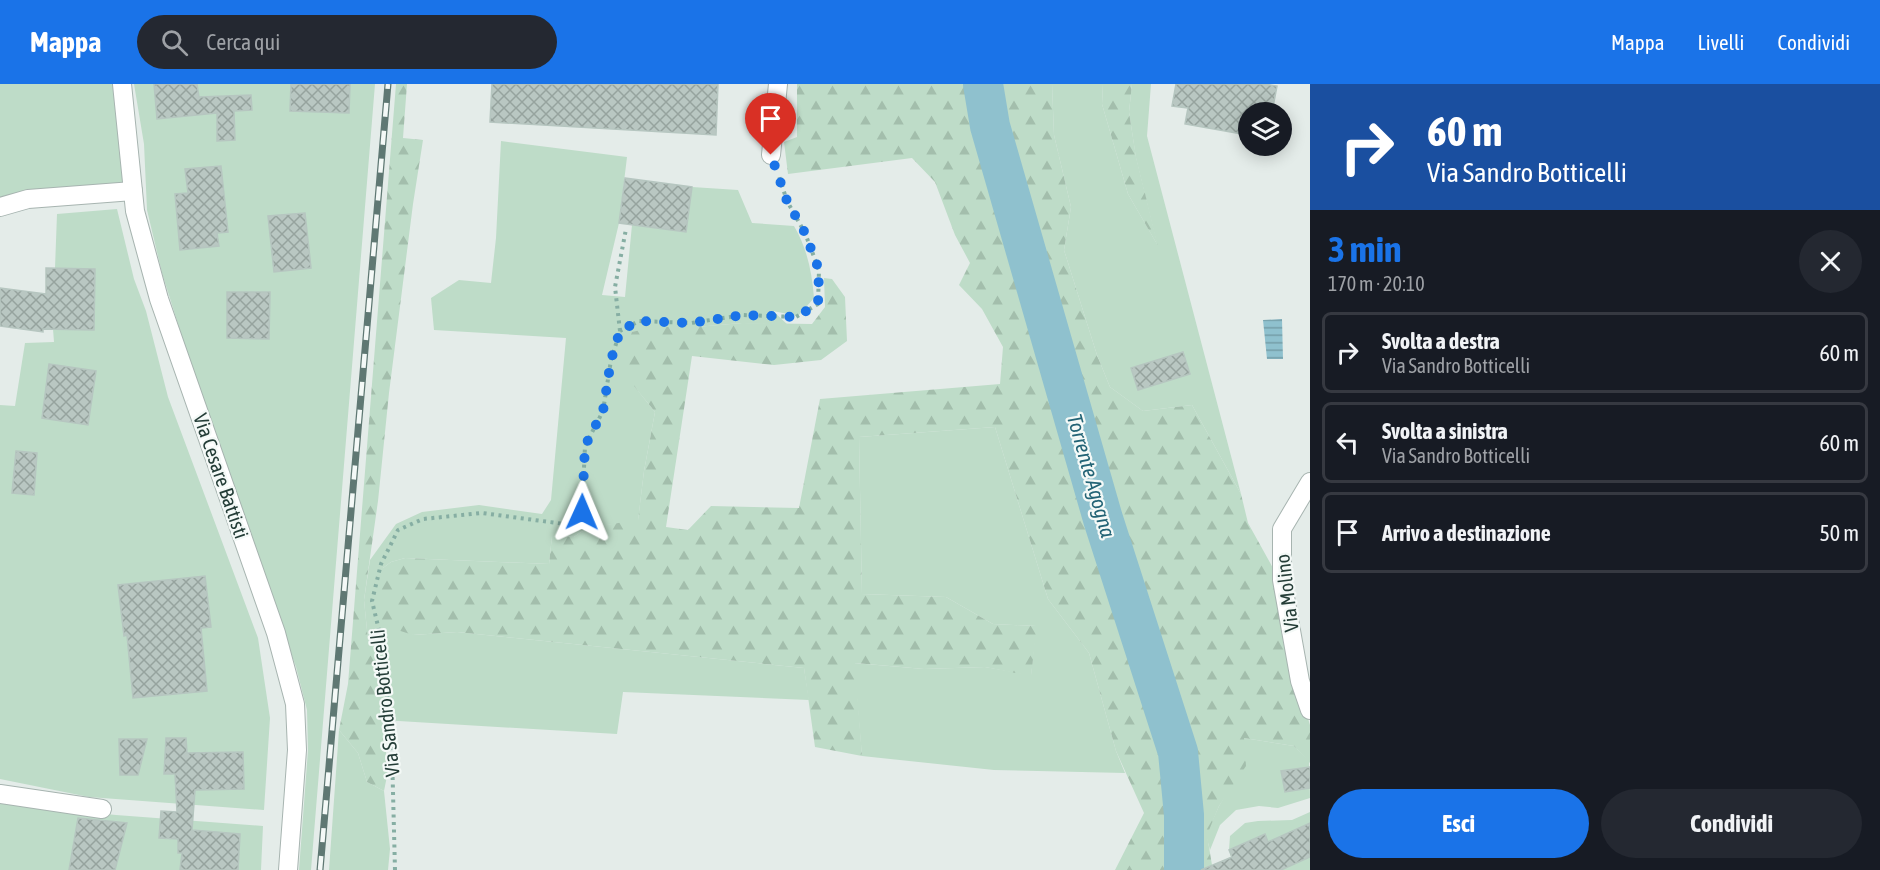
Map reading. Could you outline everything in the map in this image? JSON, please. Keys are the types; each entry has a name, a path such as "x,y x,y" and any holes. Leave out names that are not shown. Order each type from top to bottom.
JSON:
{"street":[{"name":"Via Cesare Battisti","path":"122,84 135,211 159,299 276,633 296,704 297,750 288,870"},
{"path":"771,155 778,84"},
{"path":"0,207 28,199 133,191"},
{"name":"Via Molino","path":"1310,482 1282,529 1282,580 1300,681 1310,710"},
{"path":"0,794 102,809"}],"path":[{"path":"627,229 615,287 620,331 639,321 691,323 743,315 796,317 818,304 819,270 805,233 787,201 771,155"},
{"name":"Via Sandro Botticelli","path":"395,870 392,753 383,647 372,601 381,564 398,530 423,519 482,513 572,525 582,512 585,446 603,411 611,360 620,331"}],"green space":[{"path":"0,84 122,84 133,191 0,207"},
{"path":"134,84 375,84 311,870 299,870 308,750 307,710 296,667 219,455 162,273 147,210 144,144"},
{"path":"396,84 407,84 403,138 423,140 364,600 368,640 375,650 388,771 384,791 367,782 358,753 339,730 348,684"},
{"path":"797,84 980,84 987,126 1101,521 1176,754 1181,815 1181,870 1115,870 1144,813 1116,751 1089,653 1048,599 995,427 859,437 862,594 946,597 993,624 1037,626 1031,676 985,667 924,669 855,663 862,756 815,747 804,668 457,632 413,635 385,626 381,618 377,604 378,590 383,568 391,562 405,558 549,564 552,536 574,537 592,527 638,520 655,412 628,375 625,357 632,332 654,327 696,327 742,323 812,324 825,307 824,278 832,279 845,297 847,341 821,360 774,365 692,356 666,527 688,530 711,506 799,508 820,399 1000,384 1003,347 982,309 959,285 970,263 955,235 935,182 912,158 788,174 784,142 797,137"},
{"path":"988,84 1052,84 1054,135 1071,207 1064,250 1097,355 1110,387 1143,411 1192,405 1241,494 1248,523 1279,579 1297,682 1310,725 1310,763 1294,746 1244,738 1246,766 1219,806 1207,835 1212,865 1202,870 1189,870 1189,816 1183,752 1108,517 994,125"},
{"path":"1052,84 1103,84 1102,104 1128,194 1157,244 1136,158 1129,112 1132,84 1151,84 1147,136 1241,494 1192,405 1143,411 1110,387 1097,355 1064,250 1071,207 1054,135"},
{"path":"1103,84 1132,84 1129,112 1136,157 1158,246 1128,194 1102,104"},
{"path":"501,141 627,157 619,223 602,295 625,297 632,225 686,232 692,187 738,190 752,223 794,226 808,260 814,298 798,316 773,311 788,325 742,323 696,327 658,327 635,387 655,412 638,521 592,527 574,537 552,536 549,564 405,558 391,562 383,568 413,635 457,632 804,668 809,700 623,692 617,734 382,720 375,650 368,640 364,600 370,560 396,524 422,512 479,505 542,514 551,500 566,338 434,330 431,298 459,280 491,283 496,238"},
{"path":"117,209 134,279 146,311 168,397 258,638 270,718 264,810 89,797 0,779 0,405 15,406 25,343 54,342 53,329 94,329 95,269 55,268 57,214"},
{"path":"995,427 1048,599 1089,653 1116,751 1125,773 994,770 862,756 854,663 924,669 985,667 1031,675 1036,626 993,624 946,597 862,594 859,437"},
{"path":"339,730 358,753 367,782 384,791 390,849 388,870 329,870"},
{"path":"1244,738 1294,746 1309,761 1310,798 1278,808 1259,806 1236,810 1220,825 1210,850 1206,835 1230,787"},
{"path":"0,802 116,815 263,826 261,870 0,870"},
{"path":"1310,812 1310,870 1202,870 1231,857 1230,836 1245,823 1292,820"}],"water":[{"path":"1282,319 1283,359 1267,359 1263,320"}],"building":[{"path":"154,84 197,84 199,97 251,95 252,110 234,111 235,140 217,141 217,113 157,119"},
{"path":"291,84 350,84 349,113 290,111"},
{"path":"492,84 718,84 716,135 490,122"},
{"path":"1176,84 1277,86 1274,102 1238,102 1238,133 1185,124 1188,108 1172,106"},
{"path":"221,166 228,232 217,233 219,246 180,250 175,194 188,193 185,169"},
{"path":"625,178 692,187 686,232 619,223"},
{"path":"305,213 311,268 274,272 268,216"},
{"path":"46,268 95,269 94,330 43,329 43,332 0,326 0,288 46,294"},
{"path":"227,292 270,292 269,339 227,338"},
{"path":"1183,352 1190,374 1138,390 1131,368"},
{"path":"49,364 96,371 88,425 42,418"},
{"path":"16,451 37,453 34,495 12,493"},
{"path":"205,576 211,627 201,628 207,691 133,698 127,635 124,636 118,585"},
{"path":"166,738 186,738 187,753 243,752 244,789 195,790 192,830 240,834 238,870 180,870 182,853 178,853 178,839 159,838 161,811 177,812 175,774 164,774"},
{"path":"119,739 147,739 138,775 120,775"},
{"path":"1310,767 1310,788 1285,792 1281,771"},
{"path":"78,818 127,823 115,870 69,870"},
{"path":"1310,823 1310,857 1281,870 1201,870 1232,857 1229,850 1265,834 1268,842"}],"waterway":[{"name":"Torrente Agogna","path":"983,84 990,126 1103,519 1178,752 1184,815 1184,870"}],"railway":[{"path":"320,870 388,84"}],"route":[{"path":"582,512 585,446 603,411 611,360 620,331 639,321 691,323 743,315 796,317 818,304 819,270 805,233 787,201 771,155"}]}
